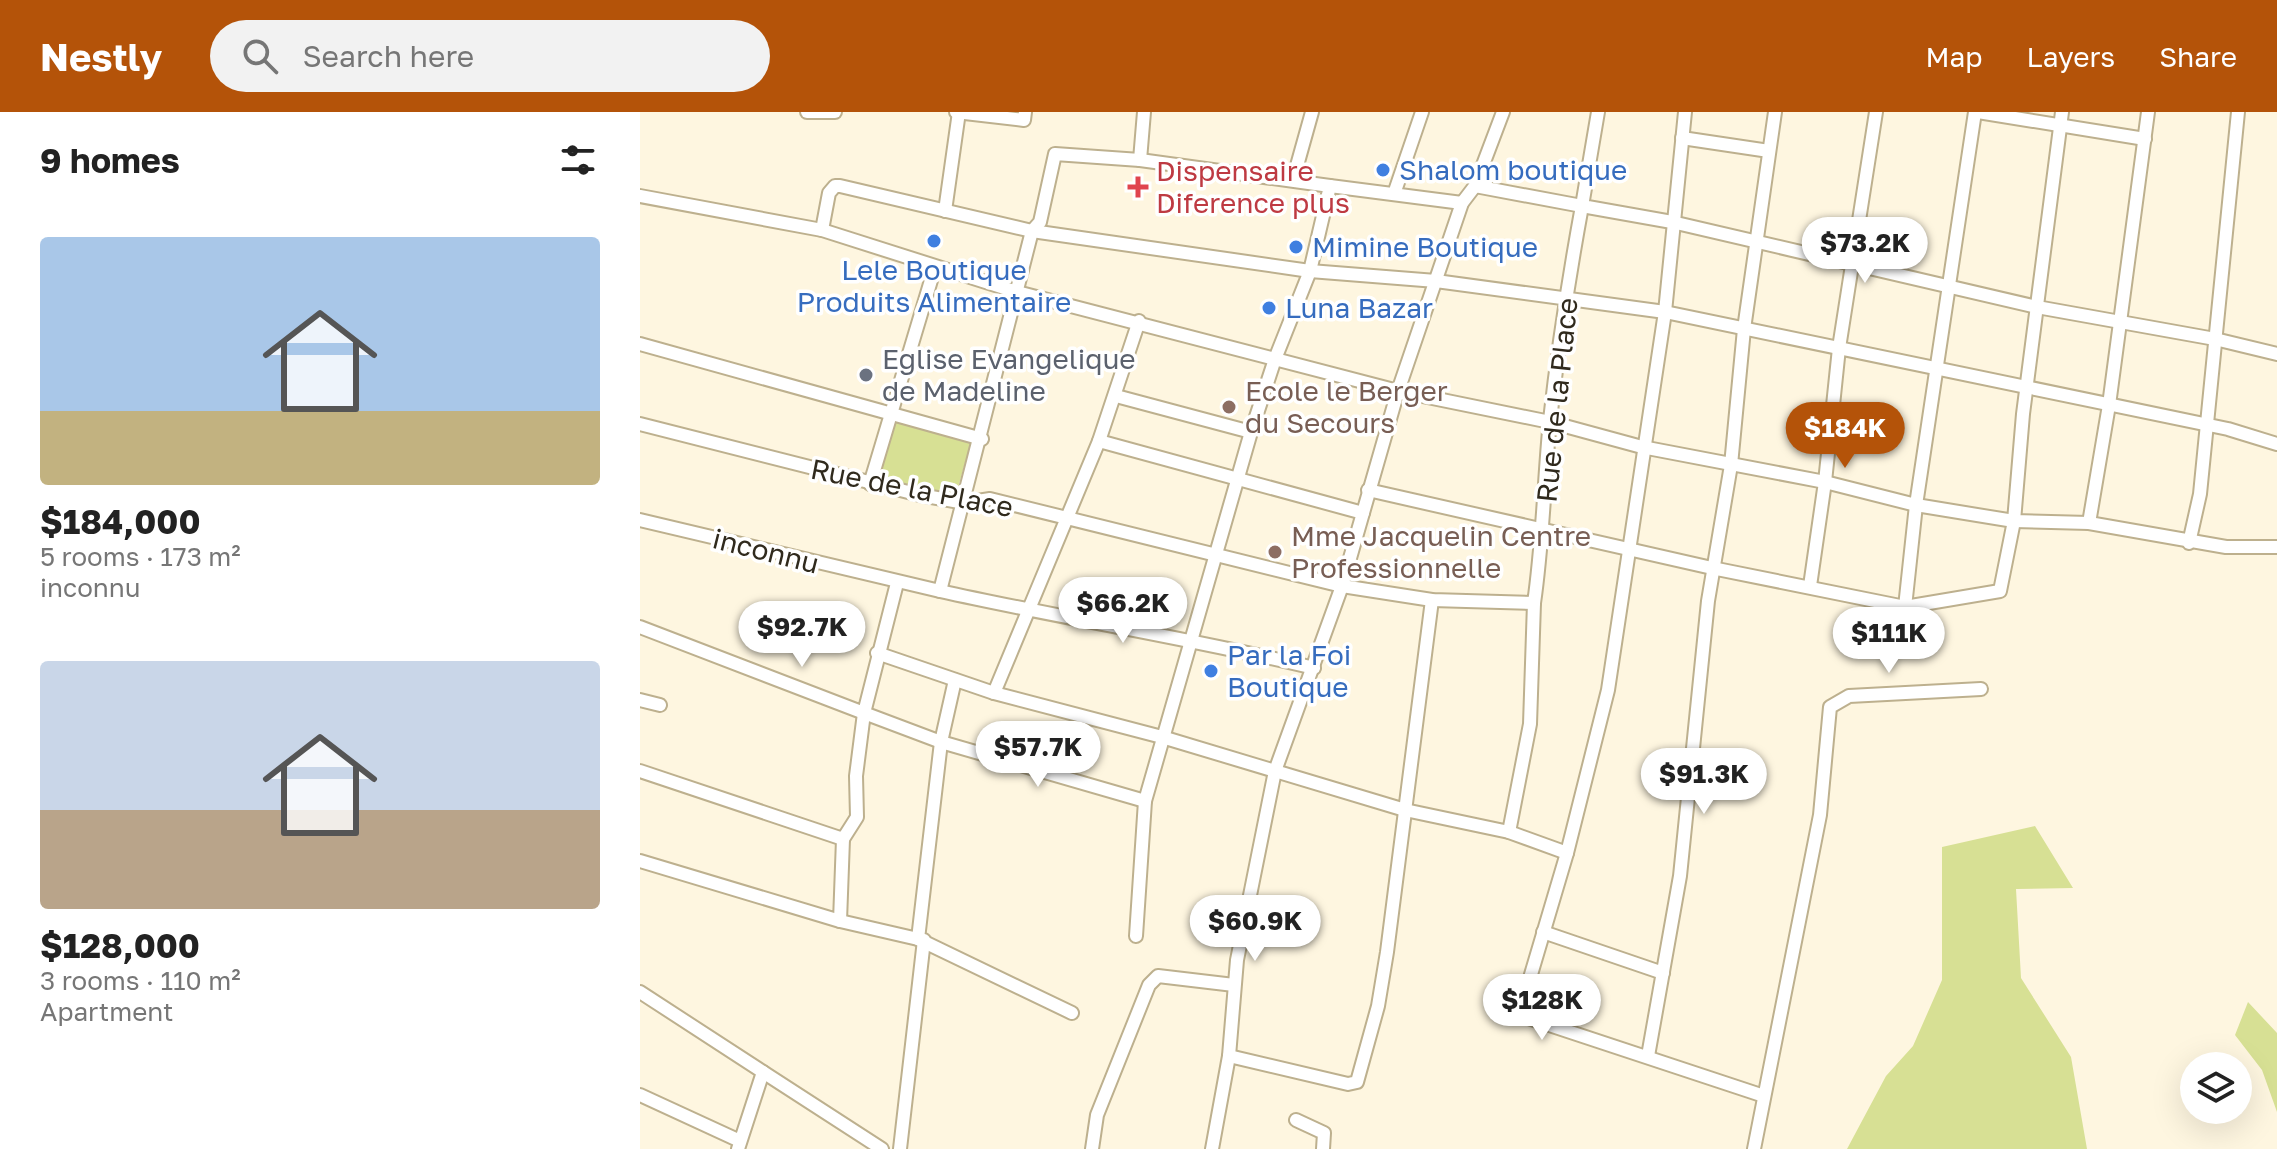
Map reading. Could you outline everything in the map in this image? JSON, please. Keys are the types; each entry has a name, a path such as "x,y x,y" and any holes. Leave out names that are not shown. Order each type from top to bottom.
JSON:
{"street":[{"path":"807,112 835,112"},
{"path":"945,211 957,112 1024,120 1025,112"},
{"path":"1140,160 1144,112"},
{"path":"1293,180 1312,112"},
{"path":"1394,194 1422,112"},
{"path":"1212,1149 1229,1056 1234,985 1275,771 1342,586 1398,391 1462,203 1475,186 1503,112"},
{"name":"Rue de la Place","path":"640,424 870,484 965,503 990,499 1066,521 1342,586 1432,600 1534,603 1544,530 1550,422 1566,296 1598,112"},
{"path":"1685,112 1665,312 1642,447 1608,690 1567,853 1519,1015 1764,1096"},
{"path":"1648,1056 1680,876 1712,568 1731,465 1744,329 1775,112"},
{"path":"1810,586 1839,348 1876,112"},
{"path":"1905,607 1916,505 1977,112 2061,118 2145,139"},
{"path":"2089,523 2109,405 2148,112"},
{"path":"2189,543 2200,494 2238,112"},
{"path":"1368,490 1629,550 1905,607 2000,591 2014,521 2027,388 2061,118"},
{"path":"1682,138 1769,151"},
{"path":"940,591 982,439 1017,292 1044,206 1055,154 1140,160 1462,203"},
{"path":"822,230 829,193 835,186 945,211 1310,271 1566,296 1665,312 2207,425 2277,444"},
{"path":"1136,936 1145,801 1191,638 1218,558 1251,432 1275,359 1310,271 1330,186"},
{"path":"1475,186 1672,222 2037,307 2215,339 2277,354"},
{"path":"640,196 822,230 1017,292 1139,321 1398,391 1550,422 1642,447 1825,482 1916,505 2014,521 2089,523 2189,543 2277,547"},
{"path":"870,484 935,267"},
{"path":"994,693 1099,441 1139,321"},
{"path":"640,344 982,439"},
{"path":"1116,396 1251,432"},
{"path":"1099,441 1363,513"},
{"name":"inconnu","path":"640,520 897,583 1030,611 1191,638 1314,668"},
{"path":"840,921 843,839 857,817 856,776 864,713 897,583"},
{"path":"1229,1056 1348,1084 1357,1082 1378,1006 1432,600"},
{"path":"1509,832 1530,724 1534,603"},
{"path":"640,627 941,742 1145,801"},
{"path":"877,653 994,693 1162,737 1405,810 1509,832 1567,853"},
{"path":"900,1149 941,742 955,680"},
{"path":"1754,1149 1820,815 1830,707 1849,696 1981,689"},
{"path":"640,700 660,705"},
{"path":"640,771 843,839"},
{"path":"640,861 840,921 921,940 1072,1013"},
{"path":"1543,932 1663,973"},
{"path":"1092,1149 1097,1115 1149,985 1158,976 1234,985"},
{"path":"640,992 882,1149"},
{"path":"640,1095 739,1145 763,1072"},
{"path":"1296,1120 1324,1133 1323,1149"}],"green space":[{"path":"895,421 971,442 955,498 877,476"},
{"path":"2035,826 2073,888 2016,889 2021,978 2071,1057 2087,1149 1847,1149 1886,1076 1913,1046 1942,980 1942,847"},
{"path":"2248,1002 2277,1033 2277,1112 2262,1070 2252,1057 2252,1052 2248,1052 2235,1035"}],"place":[{"name":"Shalom boutique","path":"1383,170"},
{"name":"Dispensaire Diference plus","path":"1138,187"},
{"name":"Lele Boutique Produits Alimentaire","path":"934,241"},
{"name":"Mimine Boutique","path":"1296,247"},
{"name":"Luna Bazar","path":"1269,308"},
{"name":"Eglise Evangelique de Madeline","path":"866,375"},
{"name":"Ecole le Berger du Secours","path":"1229,407"},
{"name":"Mme Jacquelin Centre Professionnelle","path":"1275,552"},
{"name":"Par la Foi Boutique","path":"1211,671"}]}
